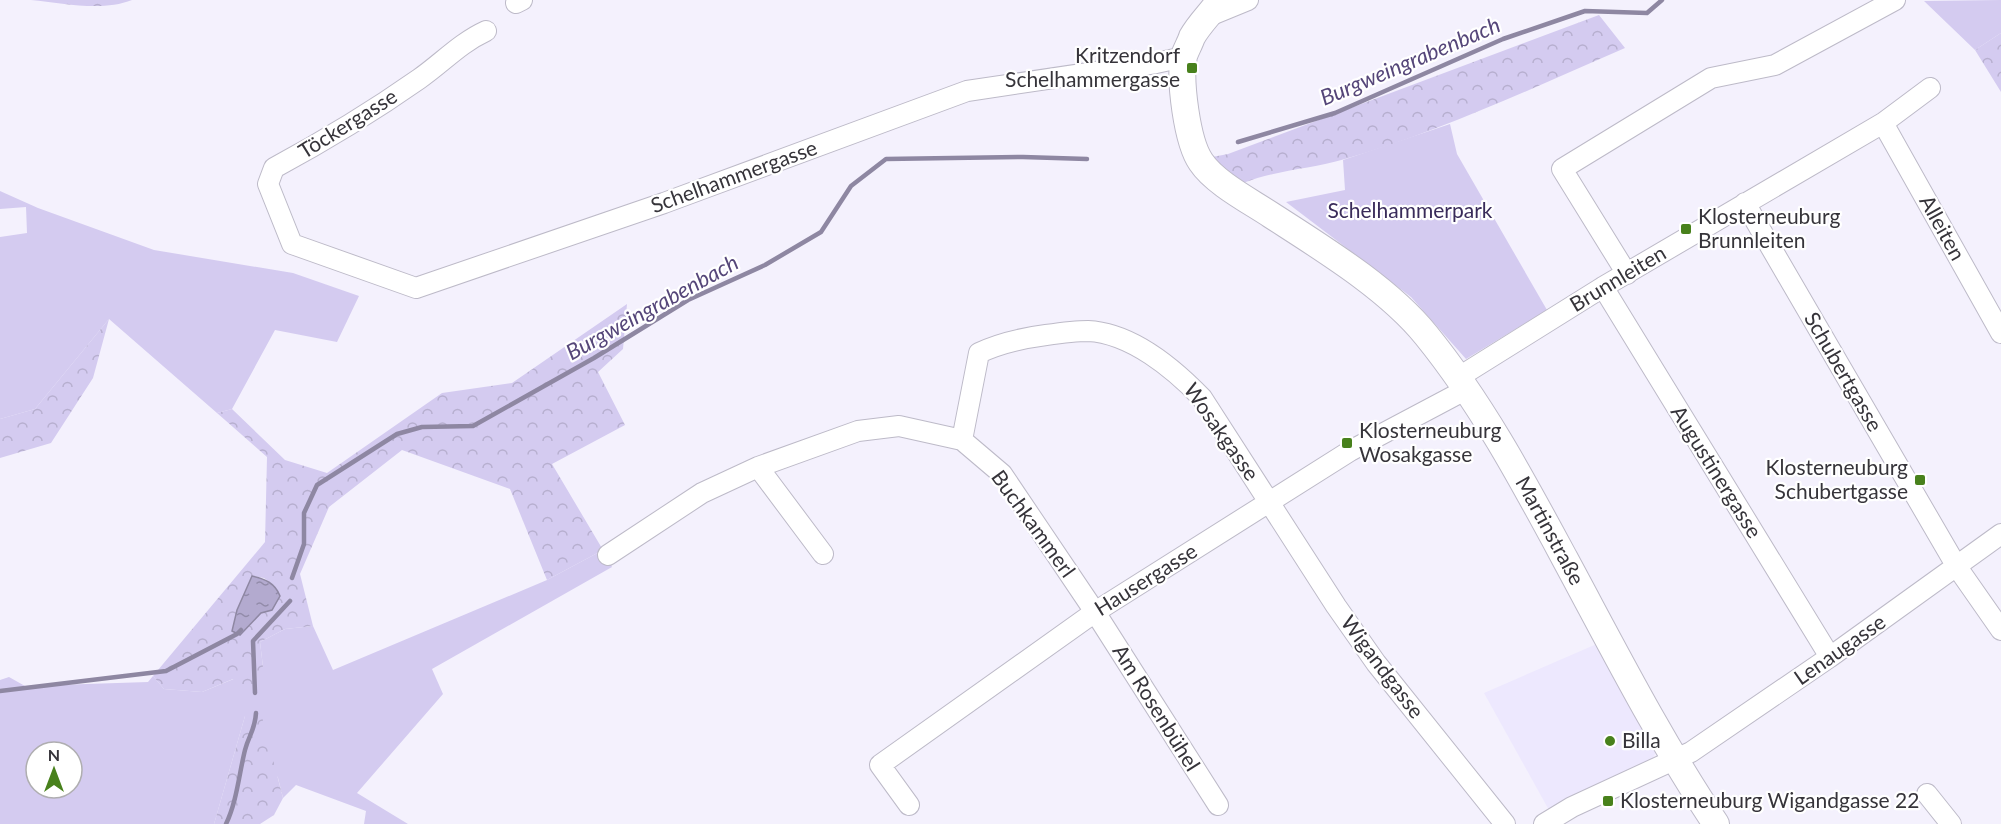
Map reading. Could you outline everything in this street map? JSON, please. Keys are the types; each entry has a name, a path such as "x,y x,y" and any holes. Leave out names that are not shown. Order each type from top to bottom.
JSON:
{"main road":[{"path":"1184,57 1194,34 1215,8"},
{"name":"Martinstraße","path":"1184,57 1184,101 1189,132 1200,162 1218,179 1302,235 1391,299 1424,332 1463,383 1511,458 1625,671 1675,759 1716,824"}],"street":[{"path":"1215,8 1248,0"},
{"path":"1627,274 1562,169 1711,78 1775,65 1895,0"},
{"name":"Töckergasse","path":"292,244 268,184 274,168 334,135 420,78 468,39 486,31"},
{"name":"Schelhammergasse","path":"292,244 416,288 664,203 967,92 1184,57"},
{"name":"Brunnleiten","path":"1463,383 1603,287 1883,123 1930,88"},
{"name":"Alleiten","path":"1883,123 2001,333"},
{"name":"Schubertgasse","path":"1745,203 1957,567 2001,630"},
{"name":"Augustinergasse","path":"1603,287 1830,657"},
{"name":"Wosakgasse","path":"962,440 979,353 994,346 1032,337 1089,331 1113,336 1136,346 1160,360 1180,376 1202,398 1270,502"},
{"name":"Hausergasse","path":"909,805 880,765 1095,612 1350,451 1463,383"},
{"name":"Buchkammerl","path":"608,555 702,493 758,467 858,431 899,426 962,440 1002,474 1095,612"},
{"path":"758,467 823,554"},
{"name":"Wigandgasse","path":"1270,502 1336,606 1376,663 1505,824"},
{"name":"Lenaugasse","path":"1675,759 1691,752 1830,657 2001,534"},
{"name":"Am Rosenbühel","path":"1095,612 1218,805"},
{"path":"1544,824 1572,807 1675,759"},
{"path":"1927,794 1951,824"}],"shaded area":[{"path":"1599,643 1657,750 1652,760 1550,812 1484,693"}],"green space":[{"path":"31,0 132,0 120,4 95,6"},
{"path":"2001,0 2001,33 1975,50 1924,1"},
{"path":"1599,15 1625,48 1486,108 1381,148 1345,159 1268,175 1243,183 1207,158 1228,154"},
{"path":"2001,33 2001,92 1975,50"},
{"name":"Schelhammerpark","path":"1450,124 1457,154 1547,310 1466,359 1411,297 1286,202 1345,190 1343,160"},
{"path":"0,191 38,208 154,250 293,273 359,296 337,342 275,330 232,409 217,413 109,319 35,409 0,419 0,237 27,233 26,207 0,209"},
{"path":"627,304 623,349 598,372 625,425 552,464 603,550 547,580 510,489 402,450 329,507 300,574 313,626 285,629 260,642 263,667 252,690 233,679 202,692 164,689 153,676 265,542 267,457 217,413 232,409 285,460 327,473 442,393 512,383","holes":["252,576 264,578 274,586 272,610 261,613"]},
{"path":"109,319 93,378 51,443 0,458 0,419 35,409"},
{"path":"603,550 612,567 432,669 443,694 357,793 408,824 364,824 366,811 296,785 283,798 278,778 245,716 214,824 0,824 0,680 9,677 25,686 148,682 153,676 164,689 202,692 263,667 260,642 285,629 313,626 333,670 547,580"},
{"path":"260,709 283,798 274,815 260,824 214,824 245,716"}],"water":[{"path":"252,576 269,582 280,596 272,610 261,613 240,635 232,631 237,610"}],"waterway":[{"name":"Burgweingrabenbach","path":"1238,142 1335,113 1503,39 1585,11 1647,13 1662,0"},
{"name":"Burgweingrabenbach","path":"292,578 304,544 304,513 317,485 397,434 422,427 473,426 594,358 688,300 765,265 821,232 851,186 886,159 1023,157 1087,159"},
{"path":"255,693 253,641 290,601"},
{"name":"Burgweingrabenbach","path":"0,691 166,671 241,630"},
{"path":"226,824 233,806 256,713"}],"place":[{"name":"Kritzendorf Schelhammergasse","path":"1192,68"},
{"name":"Klosterneuburg Brunnleiten","path":"1686,229"},
{"name":"Klosterneuburg Wosakgasse","path":"1347,443"},
{"name":"Klosterneuburg Schubertgasse","path":"1920,480"},
{"name":"Billa","path":"1610,741"},
{"name":"Klosterneuburg Wigandgasse 22","path":"1608,801"}]}
